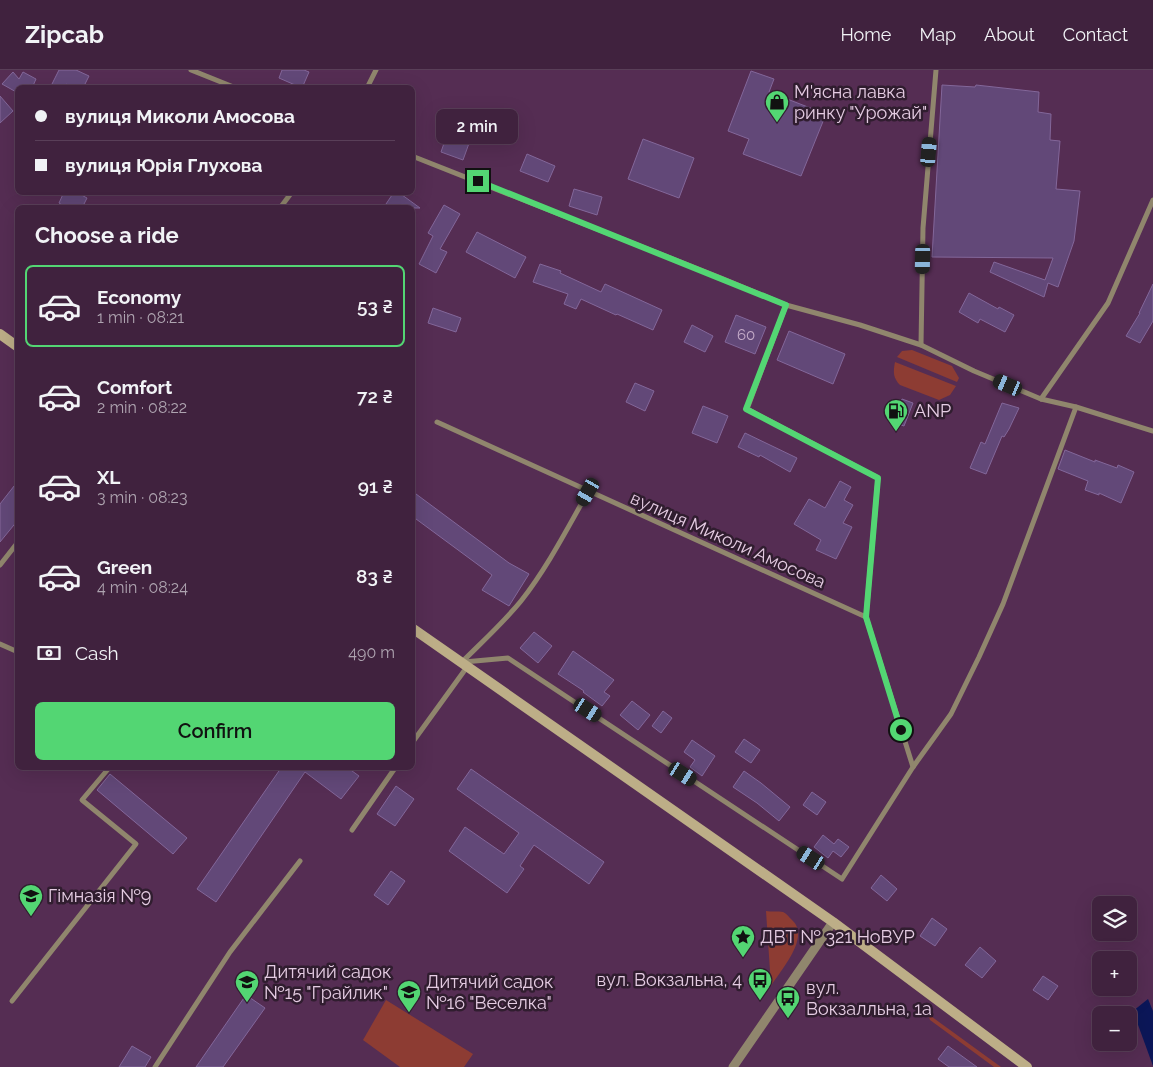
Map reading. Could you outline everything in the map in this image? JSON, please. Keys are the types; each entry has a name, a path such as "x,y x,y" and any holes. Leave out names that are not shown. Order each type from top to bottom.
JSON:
{"main road":[{"path":"0,334 15,344"},
{"path":"415,630 833,922 1027,1067"}],"street":[{"path":"191,70 228,85"},
{"path":"368,85 376,70"},
{"path":"921,345 923,228 936,70"},
{"path":"415,157 786,305 860,325 921,345 974,371 1040,399 1076,407 1153,431"},
{"path":"1040,399 1108,303 1153,200"},
{"path":"786,305 746,409 878,478 866,617 913,767"},
{"path":"464,665 508,658 842,879 913,767 951,714 1004,604 1076,407"},
{"name":"вулиця Миколи Амосова","path":"437,422 866,617"},
{"path":"415,738 464,665 522,599 549,560 588,492"},
{"path":"0,565 15,546"},
{"path":"0,644 15,651"},
{"path":"12,1001 136,844 82,800 107,770"},
{"path":"352,830 394,770"},
{"path":"155,1067 230,952 300,861"},
{"path":"733,1067 833,922"}],"shaded area":[{"path":"912,350 952,366 959,378 957,382 897,357 902,351"},
{"path":"895,362 956,386 950,395 939,400 900,385 894,375"},
{"path":"766,911 785,913 797,927 798,935 787,963 771,986"},
{"path":"1148,999 1153,1011 1153,1066 1137,1022 1137,1008"},
{"path":"386,1000 473,1054 464,1067 400,1067 363,1040"},
{"path":"928,1014 1001,1067 994,1067 930,1020"}],"building":[{"path":"59,70 76,70 89,76 84,85 52,85"},
{"path":"282,70 304,70 309,72 303,85 295,85 279,78"},
{"name":"М'ясна лавка ринку \"Урожай\"","path":"751,71 774,79 769,92 826,114 801,176 743,154 749,139 728,131"},
{"path":"13,72 19,79 23,72 36,79 33,85 15,85 15,91 2,84"},
{"path":"942,85 975,87 976,85 1039,92 1038,112 1051,114 1050,140 1060,141 1056,189 1080,191 1074,241 1058,287 1048,283 1044,297 990,272 994,262 1045,280 1053,258 932,257"},
{"path":"0,96 13,111 0,123"},
{"path":"450,126 472,135 463,160 441,152"},
{"path":"643,139 694,158 679,198 628,179"},
{"path":"527,154 555,166 548,182 520,171"},
{"path":"574,189 602,197 597,215 569,206"},
{"path":"63,195 82,195 87,198 84,205 62,205 59,203"},
{"path":"392,195 402,195 420,208 415,208 415,205 386,204"},
{"path":"444,205 460,214 440,249 447,252 436,273 419,264 433,236 428,233"},
{"path":"477,232 526,257 515,278 466,252"},
{"path":"540,264 561,271 560,273 601,292 605,284 662,310 653,330 581,299 576,309 564,304 568,294 533,282"},
{"path":"1153,284 1153,321 1140,343 1126,336 1140,313"},
{"path":"969,293 998,309 999,307 1014,315 1005,332 980,319 978,323 959,312"},
{"path":"433,308 461,318 456,332 428,323"},
{"path":"736,315 766,327 755,354 725,342"},
{"path":"692,325 713,336 705,352 684,342"},
{"path":"789,331 845,354 833,384 777,360"},
{"path":"635,383 654,391 645,411 626,402"},
{"path":"902,399 913,403 904,426 893,422"},
{"path":"1002,403 1019,408 1009,429 1004,437 1002,436 986,474 970,468 981,442 985,444"},
{"path":"703,406 728,416 717,443 692,433"},
{"path":"745,433 797,458 790,472 760,455 759,457 738,447"},
{"path":"1065,450 1095,462 1095,460 1117,468 1118,465 1134,472 1121,503 1099,493 1099,495 1085,490 1088,481 1058,469"},
{"path":"840,481 851,487 844,500 853,505 843,523 852,527 836,559 816,550 821,540 794,524 809,499 825,508"},
{"path":"15,485 15,524 0,542 0,504"},
{"path":"415,493 509,563 529,574 509,606 482,590 492,575 415,518"},
{"path":"534,632 552,646 538,663 520,648"},
{"path":"573,651 614,680 604,692 610,696 602,706 584,691 558,674"},
{"path":"632,701 650,715 638,730 620,715"},
{"path":"663,711 672,718 661,733 652,726"},
{"path":"744,739 760,750 751,763 735,752"},
{"path":"692,740 715,756 702,776 690,767 695,760 684,752"},
{"path":"471,769 604,862 589,884 534,845 520,866 524,869 507,893 449,851 465,827 504,854 519,833 457,789"},
{"path":"280,770 351,770 359,776 341,799 305,772 216,902 197,889"},
{"path":"744,771 790,807 779,821 733,787"},
{"path":"110,774 187,838 173,854 97,790"},
{"path":"396,786 414,799 395,826 377,814"},
{"path":"812,792 826,802 817,815 803,805"},
{"path":"823,835 834,844 838,839 849,847 841,857 833,851 828,858 814,847"},
{"path":"391,871 405,881 388,905 374,895"},
{"path":"881,875 897,889 887,901 871,888"},
{"path":"932,918 947,929 935,946 920,936"},
{"path":"980,947 996,961 982,978 965,965"},
{"path":"1043,976 1058,986 1048,1000 1033,990"},
{"path":"246,995 265,1008 223,1067 196,1067"},
{"path":"132,1046 151,1057 145,1067 119,1067"},
{"path":"948,1046 977,1067 949,1067 938,1059"}],"place":[{"name":"М'ясна лавка ринку \"Урожай\"","path":"777,123"},
{"name":"ANP","path":"896,432"},
{"name":"Гімназія №9","path":"31,917"},
{"name":"ДВТ № 321 НоВУР","path":"743,958"},
{"name":"вул. Вокзальна, 4","path":"760,1001"},
{"name":"Дитячий садок №15 \"Грайлик\"","path":"247,1003"},
{"name":"Дитячий садок №16 \"Веселка\"","path":"409,1013"},
{"name":"вул. Вокзалльна, 1а","path":"788,1019"}],"route":[{"path":"478,181 786,305 746,409 878,478 866,617 901,730"}]}
